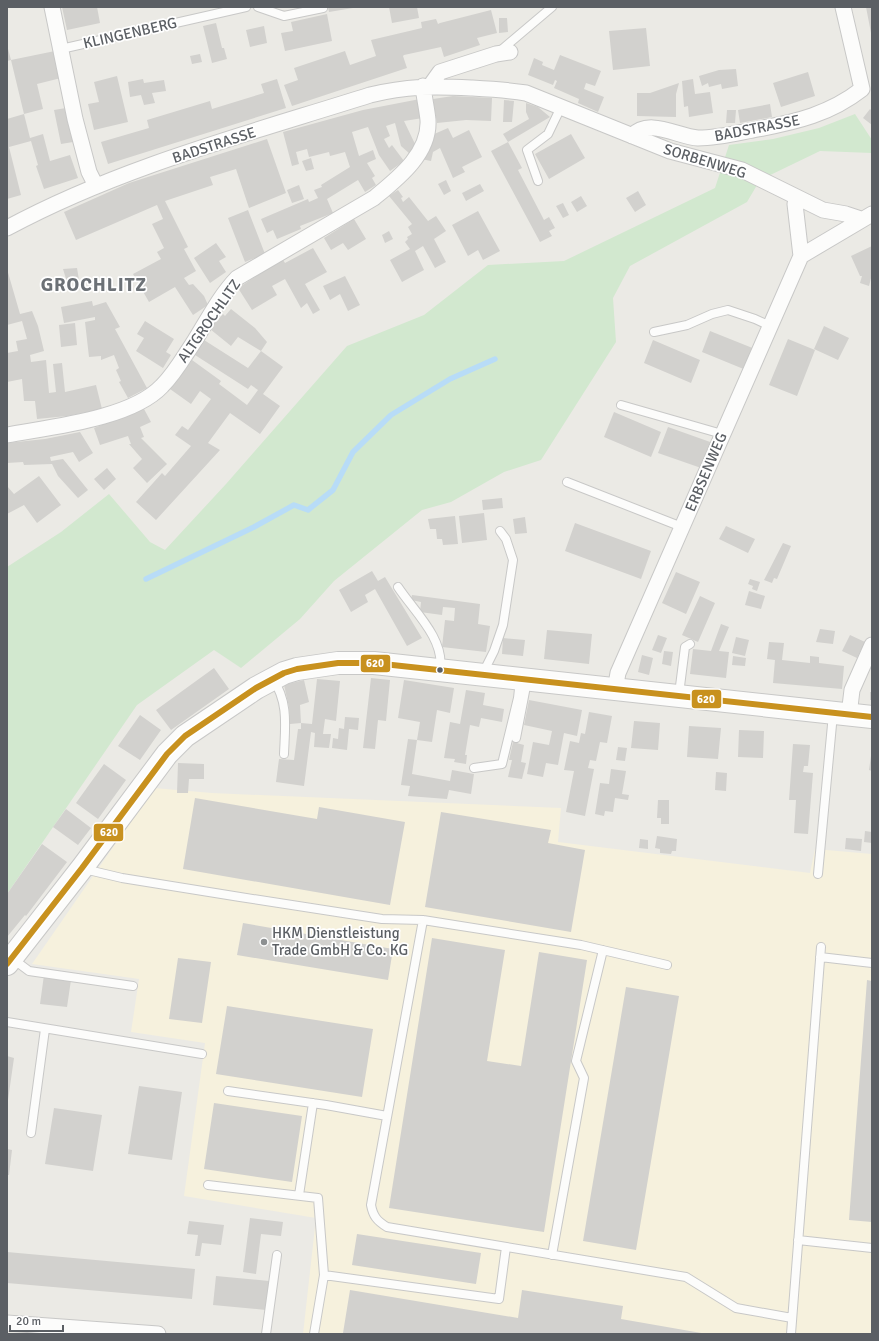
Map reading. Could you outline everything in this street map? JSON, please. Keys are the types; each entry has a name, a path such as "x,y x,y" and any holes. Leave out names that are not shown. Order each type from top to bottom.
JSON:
{"main road":[{"path":"9,961 82,868 174,745 273,678 297,669 356,662 872,717"}],"street":[{"path":"52,7 75,119 89,172 96,186"},
{"name":"BADSTRASSE","path":"7,228 96,186 142,168 370,95 399,88 426,86 515,91 537,97 632,136 636,132 643,129 658,129 667,130 689,137 720,138 792,123 825,112 867,88 843,7"},
{"path":"426,86 440,72 503,53"},
{"name":"ALTGROCHLITZ","path":"7,435 68,424 113,413 146,399 162,386 186,355 237,278 374,198 393,182 414,160 428,128 426,86"},
{"name":"SORBENWEG","path":"632,136 670,151 742,170 798,199 823,210 866,216"},
{"path":"798,199 795,204 801,256"},
{"name":"SORBENWEG","path":"801,256 866,216"},
{"name":"ERBSENWEG","path":"615,690 618,673 801,256"},
{"path":"841,714 872,645"},
{"path":"7,1322 25,1329 158,1334"}],"lane":[{"name":"KLINGENBERG","path":"60,49 246,7"},
{"path":"258,7 284,16 323,8"},
{"path":"503,53 552,7"},
{"path":"538,181 527,150 548,134 561,107"},
{"path":"654,332 687,325 712,314 728,310 755,319 770,326"},
{"path":"621,405 722,434"},
{"path":"567,482 682,527"},
{"path":"482,676 494,651 503,625 513,560 506,539 500,532"},
{"path":"398,587 439,646 442,659 440,670"},
{"path":"678,697 685,647 690,644"},
{"path":"273,678 278,686 286,707 284,754"},
{"path":"516,738 524,680"},
{"path":"474,768 502,764 518,698 524,680"},
{"path":"818,874 841,714"},
{"path":"82,868 122,878 382,919 423,920 581,944 667,965"},
{"path":"423,920 370,1205 372,1214 378,1221 388,1227 686,1277 736,1308 792,1318"},
{"path":"791,1334 821,947"},
{"path":"552,1255 584,1078 576,1060 603,950"},
{"path":"820,957 872,963"},
{"path":"9,961 29,972 133,986"},
{"path":"7,1022 202,1054"},
{"path":"32,1133 45,1029"},
{"path":"228,1091 313,1103 387,1116"},
{"path":"299,1195 313,1103"},
{"path":"208,1185 318,1198 324,1275 314,1334"},
{"path":"798,1240 872,1248"},
{"path":"324,1275 499,1299 506,1247"},
{"path":"266,1334 277,1255"}],"shaded area":[{"path":"154,788 212,793 561,808 558,842 810,873 815,849 872,854 872,1334 303,1334 316,1218 184,1196 205,1043 131,1032 139,979 32,964"}],"green space":[{"path":"855,114 872,140 872,153 820,151 760,180 747,202 630,266 613,298 616,342 541,460 504,472 451,502 422,510 334,581 300,619 241,668 214,650 137,705 7,894 7,567 61,532 109,494 150,542 165,550 226,484 347,346 424,315 488,265 564,261 715,188 729,145 773,139 819,128"}],"building":[{"path":"62,7 97,7 100,23 67,30"},
{"path":"328,7 353,7 353,8 329,12"},
{"path":"389,7 417,7 419,18 392,23"},
{"path":"866,7 872,7 872,33 871,33"},
{"path":"491,10 497,33 477,38 480,45 444,57 441,47 404,55 407,68 292,106 284,85 298,80 294,68 345,51 350,65 376,56 371,40 422,28 421,22 436,19 438,24"},
{"path":"327,14 332,41 285,51 281,33 293,31 291,22"},
{"path":"499,18 507,18 508,32 499,33"},
{"path":"216,23 222,48 224,48 227,59 212,63 203,26"},
{"path":"264,26 267,43 250,47 246,30"},
{"path":"646,28 650,66 613,70 609,31"},
{"path":"7,45 11,60 7,61"},
{"path":"55,51 61,78 37,84 43,109 24,114 11,60"},
{"path":"200,54 202,62 192,64 190,56"},
{"path":"560,55 601,71 595,86 586,83 584,89 604,97 598,112 578,103 579,99 554,88 557,81 555,80 553,85 528,75 534,58 543,62 542,65 554,70"},
{"path":"736,69 738,86 722,89 721,84 709,87 708,83 702,86 699,76 719,70"},
{"path":"808,72 815,96 781,107 773,83"},
{"path":"117,76 128,122 94,130 88,104 99,102 94,82"},
{"path":"143,79 144,83 164,80 166,91 152,93 155,103 144,105 141,95 130,97 128,82"},
{"path":"277,79 286,108 108,164 101,142 149,128 147,120 210,101 212,109 264,93 261,84"},
{"path":"693,79 695,94 710,92 713,113 689,117 688,106 684,107 682,81"},
{"path":"679,83 676,94 676,117 637,116 637,93 650,93"},
{"path":"453,96 492,98 491,121 466,120 437,123 433,99"},
{"path":"420,99 423,118 404,121 415,144 410,154 401,146 395,123 386,126 390,136 384,139 389,148 392,145 404,161 390,171 379,155 368,127 352,132 359,156 373,150 376,159 367,163 375,176 372,178 376,185 365,192 358,180 327,199 333,213 300,226 301,229 277,239 273,230 267,233 261,219 308,199 309,202 318,198 314,190 322,187 321,185 350,167 345,152 330,156 329,152 309,157 307,149 296,152 299,164 292,166 283,132 363,110"},
{"path":"504,100 514,101 512,122 503,122"},
{"path":"526,103 538,107 550,117 508,142 503,134 529,119 526,112"},
{"path":"770,104 772,117 740,123 738,110"},
{"path":"66,108 73,142 61,144 54,110"},
{"path":"870,109 872,111 872,125 863,118"},
{"path":"727,110 736,110 735,123 726,123"},
{"path":"24,114 30,138 43,134 50,161 70,155 78,178 44,189 36,166 38,165 31,141 9,147 21,195 7,199 7,119"},
{"path":"448,128 453,138 469,130 482,157 462,167 465,172 453,178 440,148 433,152 431,161 421,159 432,135"},
{"path":"571,134 585,158 549,179 535,154"},
{"path":"267,139 286,193 249,208 236,169 210,177 213,185 165,201 188,247 184,249 196,271 184,278 189,285 193,284 204,296 208,305 193,315 175,287 149,302 133,274 161,259 157,252 164,248 152,224 163,219 157,205 76,240 64,212 129,183"},
{"path":"508,142 522,168 518,170 544,220 549,217 555,228 549,231 552,236 540,242 491,151"},
{"path":"311,158 314,169 306,171 302,161"},
{"path":"446,180 451,191 444,195 438,184"},
{"path":"480,184 484,191 466,201 462,193"},
{"path":"299,185 304,199 292,203 287,190"},
{"path":"398,190 403,197 401,198 403,202 409,197 428,221 436,216 446,231 434,239 446,262 435,268 423,246 415,251 424,270 402,282 390,260 410,249 405,242 408,239 407,237 412,234 408,227 412,224 389,196"},
{"path":"638,191 646,205 635,212 626,198"},
{"path":"581,196 587,206 577,212 571,202"},
{"path":"563,203 569,215 563,218 556,206"},
{"path":"248,210 265,254 245,262 228,218"},
{"path":"478,211 500,251 483,260 478,250 468,256 452,225"},
{"path":"354,219 366,239 348,250 343,243 331,250 324,238"},
{"path":"389,231 393,239 385,243 382,235"},
{"path":"216,243 226,257 219,261 226,272 210,283 194,258"},
{"path":"872,246 872,274 869,286 860,283 862,276 860,276 851,256"},
{"path":"313,248 327,272 305,284 320,310 313,314 307,303 301,308 285,279 272,286 277,295 252,310 238,288 276,263 283,260 285,263"},
{"path":"77,268 79,280 67,282 63,269"},
{"path":"7,269 20,314 32,311 38,326 44,351 30,355 31,362 46,360 49,393 56,392 53,364 62,363 65,392 96,385 102,409 67,416 37,419 35,401 24,401 22,379 7,382 7,353 18,351 16,341 27,339 22,321 7,325"},
{"path":"345,276 360,305 348,311 340,294 330,300 323,286"},
{"path":"92,301 93,306 106,302 120,327 115,329 147,388 128,398 119,382 121,381 116,370 119,368 114,355 101,360 101,356 89,357 85,322 95,320 95,317 64,323 61,307"},
{"path":"231,309 255,328 267,342 261,351 238,337 231,346 210,329 223,314 225,316"},
{"path":"145,321 174,339 166,352 171,355 163,368 136,351 144,338 137,334"},
{"path":"75,323 77,345 61,347 59,325"},
{"path":"824,326 849,338 838,360 814,349"},
{"path":"710,331 755,349 746,370 702,352"},
{"path":"788,339 815,350 797,396 769,385"},
{"path":"204,340 248,368 261,351 283,367 263,394 280,406 260,434 230,413 208,443 220,450 156,520 136,502 162,473 165,476 191,446 175,435 182,426 188,430 211,399 200,391 191,404 170,389 192,360 221,381 219,384 247,405 258,390 251,385 248,389 195,355"},
{"path":"653,340 700,360 691,383 644,363"},
{"path":"144,409 151,422 140,427 144,437 141,438 167,464 147,483 133,468 142,459 129,444 131,444 128,436 100,445 94,428"},
{"path":"614,412 661,432 651,457 604,437"},
{"path":"668,427 713,443 704,469 658,453"},
{"path":"80,432 93,453 79,462 73,452 50,457 51,461 63,459 88,490 78,498 58,476 52,464 24,465 23,462 7,463 7,443 45,439"},
{"path":"107,468 116,479 104,490 94,479"},
{"path":"39,476 61,505 37,523 24,505 7,514 7,486 14,494"},
{"path":"502,498 503,508 483,510 482,500"},
{"path":"484,513 487,540 462,543 459,516"},
{"path":"455,516 458,544 443,545 442,539 437,539 436,529 430,529 428,519"},
{"path":"525,517 527,533 515,534 513,519"},
{"path":"575,523 651,551 641,579 565,551"},
{"path":"726,526 755,539 748,553 719,539"},
{"path":"783,543 791,546 777,579 774,578 772,583 764,580"},
{"path":"372,571 378,581 385,577 422,638 407,646 375,589 365,595 368,602 351,612 339,590"},
{"path":"676,572 700,582 686,614 662,603"},
{"path":"750,579 760,582 757,591 752,589 753,586 748,584"},
{"path":"749,591 765,596 761,609 745,605"},
{"path":"412,595 480,604 478,624 490,626 486,652 442,647 445,620 454,621 455,608 443,607 442,615 420,612 421,602 411,600"},
{"path":"700,596 715,603 698,642 682,635"},
{"path":"721,624 729,627 719,651 729,652 726,678 690,674 693,649 711,651"},
{"path":"820,629 835,631 833,644 816,642"},
{"path":"547,630 592,634 589,664 544,659"},
{"path":"658,635 667,638 661,653 652,650"},
{"path":"850,635 865,642 857,658 842,651"},
{"path":"736,637 749,640 745,656 732,653"},
{"path":"503,638 525,640 523,656 502,654"},
{"path":"769,642 784,643 782,660 810,663 810,656 819,657 819,663 844,666 842,689 773,683 775,660 767,659"},
{"path":"664,651 673,652 671,666 662,664"},
{"path":"642,655 653,658 649,675 638,672"},
{"path":"733,656 746,658 745,666 732,665"},
{"path":"214,668 229,689 171,730 156,710"},
{"path":"371,678 390,680 386,721 378,720 375,749 363,748"},
{"path":"317,679 340,681 336,721 325,719 323,734 331,734 329,748 314,747 315,733 311,732 304,786 276,782 279,759 294,760 298,729 301,729 301,723 312,724"},
{"path":"304,680 309,702 300,705 301,723 290,724 289,707 284,685"},
{"path":"404,680 454,688 450,713 437,710 432,742 417,740 420,722 398,718"},
{"path":"466,690 485,693 483,705 504,709 502,722 481,718 479,727 470,725 465,755 467,755 466,764 454,762 455,759 444,758 450,722 460,724"},
{"path":"870,692 872,692 872,700 870,700"},
{"path":"529,700 582,710 577,736 564,733 558,765 546,763 543,777 527,774 533,742 549,745 552,731 524,725"},
{"path":"589,712 612,716 607,743 600,742 596,761 590,760 588,768 594,769 585,816 566,812 574,771 564,770 570,741 579,743 581,733 585,734"},
{"path":"140,715 161,730 140,760 118,746"},
{"path":"345,717 359,718 358,730 349,729 347,750 332,748 333,738 338,739 339,728 344,729"},
{"path":"634,721 660,723 658,750 631,748"},
{"path":"689,726 721,728 718,759 687,757"},
{"path":"739,730 764,731 763,758 738,757"},
{"path":"408,739 417,740 412,774 450,781 452,770 474,774 471,794 449,790 447,799 408,796 410,786 401,785"},
{"path":"513,742 524,745 521,762 526,763 522,779 508,777 512,760 509,760"},
{"path":"793,744 810,745 808,766 804,766 803,772 813,773 808,834 794,833 796,800 789,800"},
{"path":"618,747 627,748 625,761 616,760"},
{"path":"872,756 872,771 869,770"},
{"path":"178,763 204,764 204,779 189,779 188,793 177,793"},
{"path":"104,764 126,780 98,819 76,803"},
{"path":"611,769 626,771 622,794 629,795 628,800 615,798 613,812 605,811 604,816 595,814 600,783 609,784"},
{"path":"716,772 727,773 726,791 715,790"},
{"path":"195,798 317,819 319,807 405,822 390,905 183,869"},
{"path":"658,800 669,800 669,824 661,824 661,818 657,818"},
{"path":"66,809 91,828 78,845 53,827"},
{"path":"441,812 551,830 548,843 585,850 571,932 425,907"},
{"path":"865,831 872,832 872,843 864,842"},
{"path":"657,836 677,839 676,851 672,851 671,854 660,853 660,849 655,848"},
{"path":"846,838 862,839 861,851 845,849"},
{"path":"640,839 648,840 648,849 639,848"},
{"path":"42,844 67,862 26,916 25,915 7,937 7,894"},
{"path":"243,923 393,949 388,980 237,955"},
{"path":"432,938 505,950 487,1061 521,1066 539,952 587,960 544,1232 389,1208"},
{"path":"178,958 211,962 202,1023 169,1019"},
{"path":"44,975 71,980 67,1007 40,1004"},
{"path":"867,980 872,981 872,1222 849,1220"},
{"path":"626,987 679,996 636,1250 583,1241"},
{"path":"227,1006 373,1029 362,1097 216,1074"},
{"path":"7,1056 14,1058 8,1100 7,1100"},
{"path":"139,1086 182,1092 172,1160 128,1154"},
{"path":"214,1103 302,1116 292,1182 204,1169"},
{"path":"54,1108 102,1115 93,1171 45,1164"},
{"path":"7,1149 12,1150 9,1175 7,1175"},
{"path":"250,1218 283,1222 281,1236 261,1234 256,1274 243,1272"},
{"path":"189,1221 224,1225 221,1245 202,1243 200,1256 195,1256 198,1235 187,1234"},
{"path":"357,1234 481,1253 476,1284 352,1265"},
{"path":"7,1252 195,1269 192,1299 7,1283"},
{"path":"216,1276 269,1281 266,1310 213,1305"},
{"path":"350,1290 518,1318 522,1290 623,1306 621,1319 707,1334 348,1334 343,1333"}],"waterway":[{"path":"146,579 254,527 294,505 308,510 333,490 353,452 391,415 450,379 495,359"}],"transit line":[{"name":"620","path":"7,964 82,868 167,754 185,736 256,688 284,673 297,669 338,663 374,663 872,717"}],"place":[{"name":"HKM Dienstleistung Trade GmbH & Co. KG","path":"264,942"}],"district":[{"name":"GROCHLITZ","path":"94,284"}]}
